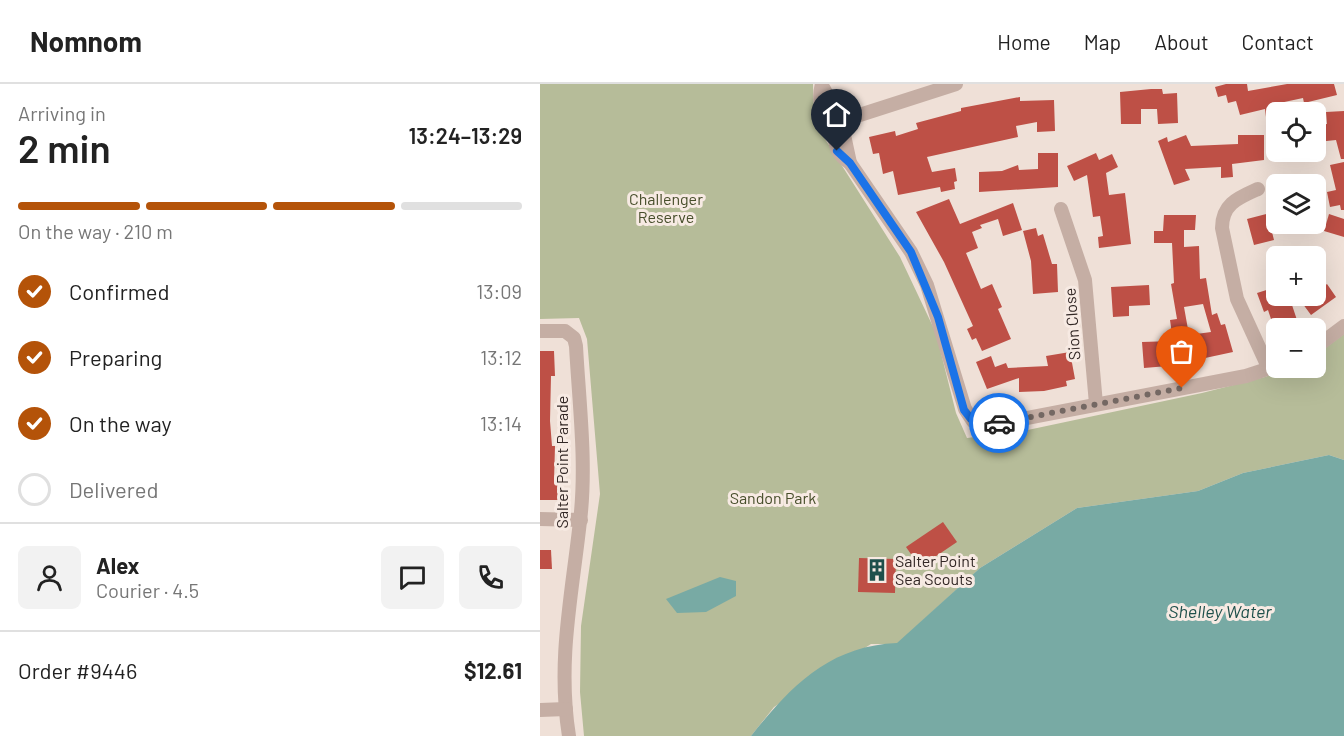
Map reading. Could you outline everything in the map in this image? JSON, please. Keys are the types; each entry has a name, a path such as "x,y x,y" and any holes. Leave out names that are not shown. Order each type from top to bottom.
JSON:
{"street":[{"path":"822,84 819,97 823,114 836,124"},
{"path":"836,124 956,84"},
{"path":"836,124 837,151 850,163 911,252 927,285 964,410 973,421 988,425 1246,376 1266,369"},
{"path":"1258,189 1229,204 1222,217 1222,228 1237,299 1266,354"},
{"name":"Sion Close","path":"1061,209 1085,280 1096,404"},
{"path":"1326,340 1344,326"},
{"name":"Salter Point Parade","path":"540,331 571,333 576,346 581,520 566,621 566,709 569,736"},
{"path":"540,519 581,520"},
{"path":"540,710 566,709"}],"green space":[{"name":"Sandon Park","path":"540,84 813,84 814,116 818,128 900,257 936,333 956,413 967,438 1023,431 1202,393 1266,377 1326,378 1326,348 1344,334 1344,460 1329,455 1243,473 1198,491 1077,508 980,568 897,644 871,644 774,707 751,736 584,736 580,692 581,626 600,494 587,339 579,318 540,319"}],"water":[{"name":"Shelley Water","path":"1329,455 1344,460 1344,736 751,736 781,701 814,672 851,652 897,643 980,568 1077,508 1198,491 1243,473"},
{"path":"720,577 736,581 736,596 706,612 677,613 666,599"}],"building":[{"path":"1226,84 1247,84 1248,91 1287,84 1334,84 1337,95 1308,102 1304,102 1303,98 1284,102 1266,102 1266,117 1265,109 1240,115 1236,101 1228,103 1226,95 1218,97 1215,87"},
{"path":"1162,89 1163,94 1177,93 1178,123 1158,124 1157,109 1141,109 1141,124 1121,124 1120,92"},
{"path":"1020,97 1020,101 1054,100 1055,131 1037,132 1037,122 1016,126 1018,137 927,157 932,172 955,168 957,181 954,182 955,189 941,192 940,187 898,195 893,171 883,174 879,153 873,154 869,137 895,131 896,136 918,129 916,123 961,111 961,108"},
{"path":"1344,111 1344,159 1341,159 1336,140 1326,141 1326,112"},
{"path":"1186,135 1191,146 1238,144 1238,135 1264,135 1264,160 1232,164 1233,177 1221,178 1221,167 1185,169 1190,180 1174,185 1158,141 1167,137 1168,142"},
{"path":"1038,153 1058,153 1058,187 979,192 979,172 1002,171 1018,165 1019,170 1038,169"},
{"path":"1096,153 1099,160 1112,154 1118,167 1106,173 1109,195 1125,193 1131,244 1099,248 1098,237 1103,236 1100,216 1093,217 1087,175 1074,181 1067,166"},
{"path":"1344,162 1344,210 1341,210 1340,205 1330,207 1327,192 1336,190 1330,165"},
{"path":"949,199 960,224 1013,203 1022,230 1003,236 998,219 980,225 982,228 972,232 978,248 966,253 981,289 992,284 1002,307 998,309 1011,339 982,351 976,338 972,340 967,329 973,326 944,262 916,212"},
{"path":"1266,214 1266,234 1272,234 1274,240 1254,245 1247,219"},
{"path":"1329,214 1344,219 1344,237 1326,232"},
{"path":"1164,215 1196,215 1195,230 1184,230 1184,247 1199,246 1200,279 1206,278 1212,315 1217,313 1221,325 1225,324 1233,352 1168,366 1144,368 1142,342 1173,341 1170,320 1177,319 1171,284 1174,283 1172,243 1154,243 1154,231 1163,231","holes":["1203,304 1211,332 1189,335 1184,307"]},
{"path":"1036,228 1038,236 1043,234 1052,264 1057,264 1058,292 1033,294 1031,261 1023,231"},
{"path":"1149,285 1150,305 1129,306 1129,316 1113,317 1111,287"},
{"path":"1326,285 1336,297 1326,304"},
{"path":"1266,290 1266,306 1292,306 1296,318 1271,318 1268,310 1264,312 1257,293"},
{"path":"1304,306 1324,306 1311,315"},
{"path":"540,351 554,351 555,376 551,376 550,421 552,446 555,446 554,481 557,481 558,500 540,500"},
{"path":"1070,352 1075,379 1066,381 1067,386 1044,391 1019,392 1019,378 987,389 976,362 991,356 995,367 1006,363 1008,368 1048,366 1046,356"},
{"path":"943,522 957,542 920,567 906,547"},
{"path":"540,550 551,550 552,569 540,569"},
{"name":"Salter Point Sea Scouts","path":"859,558 896,559 895,593 858,592"}],"way so far":[{"path":"999,423 1182,388"}],"place":[{"name":"Salter Point Sea Scouts","path":"877,570"}],"route":[{"path":"837,151 839,156 850,163 911,252 927,285 938,317 964,410 973,421 981,424 999,423"}],"park label":[{"name":"Challenger Reserve","path":"666,208"}]}
